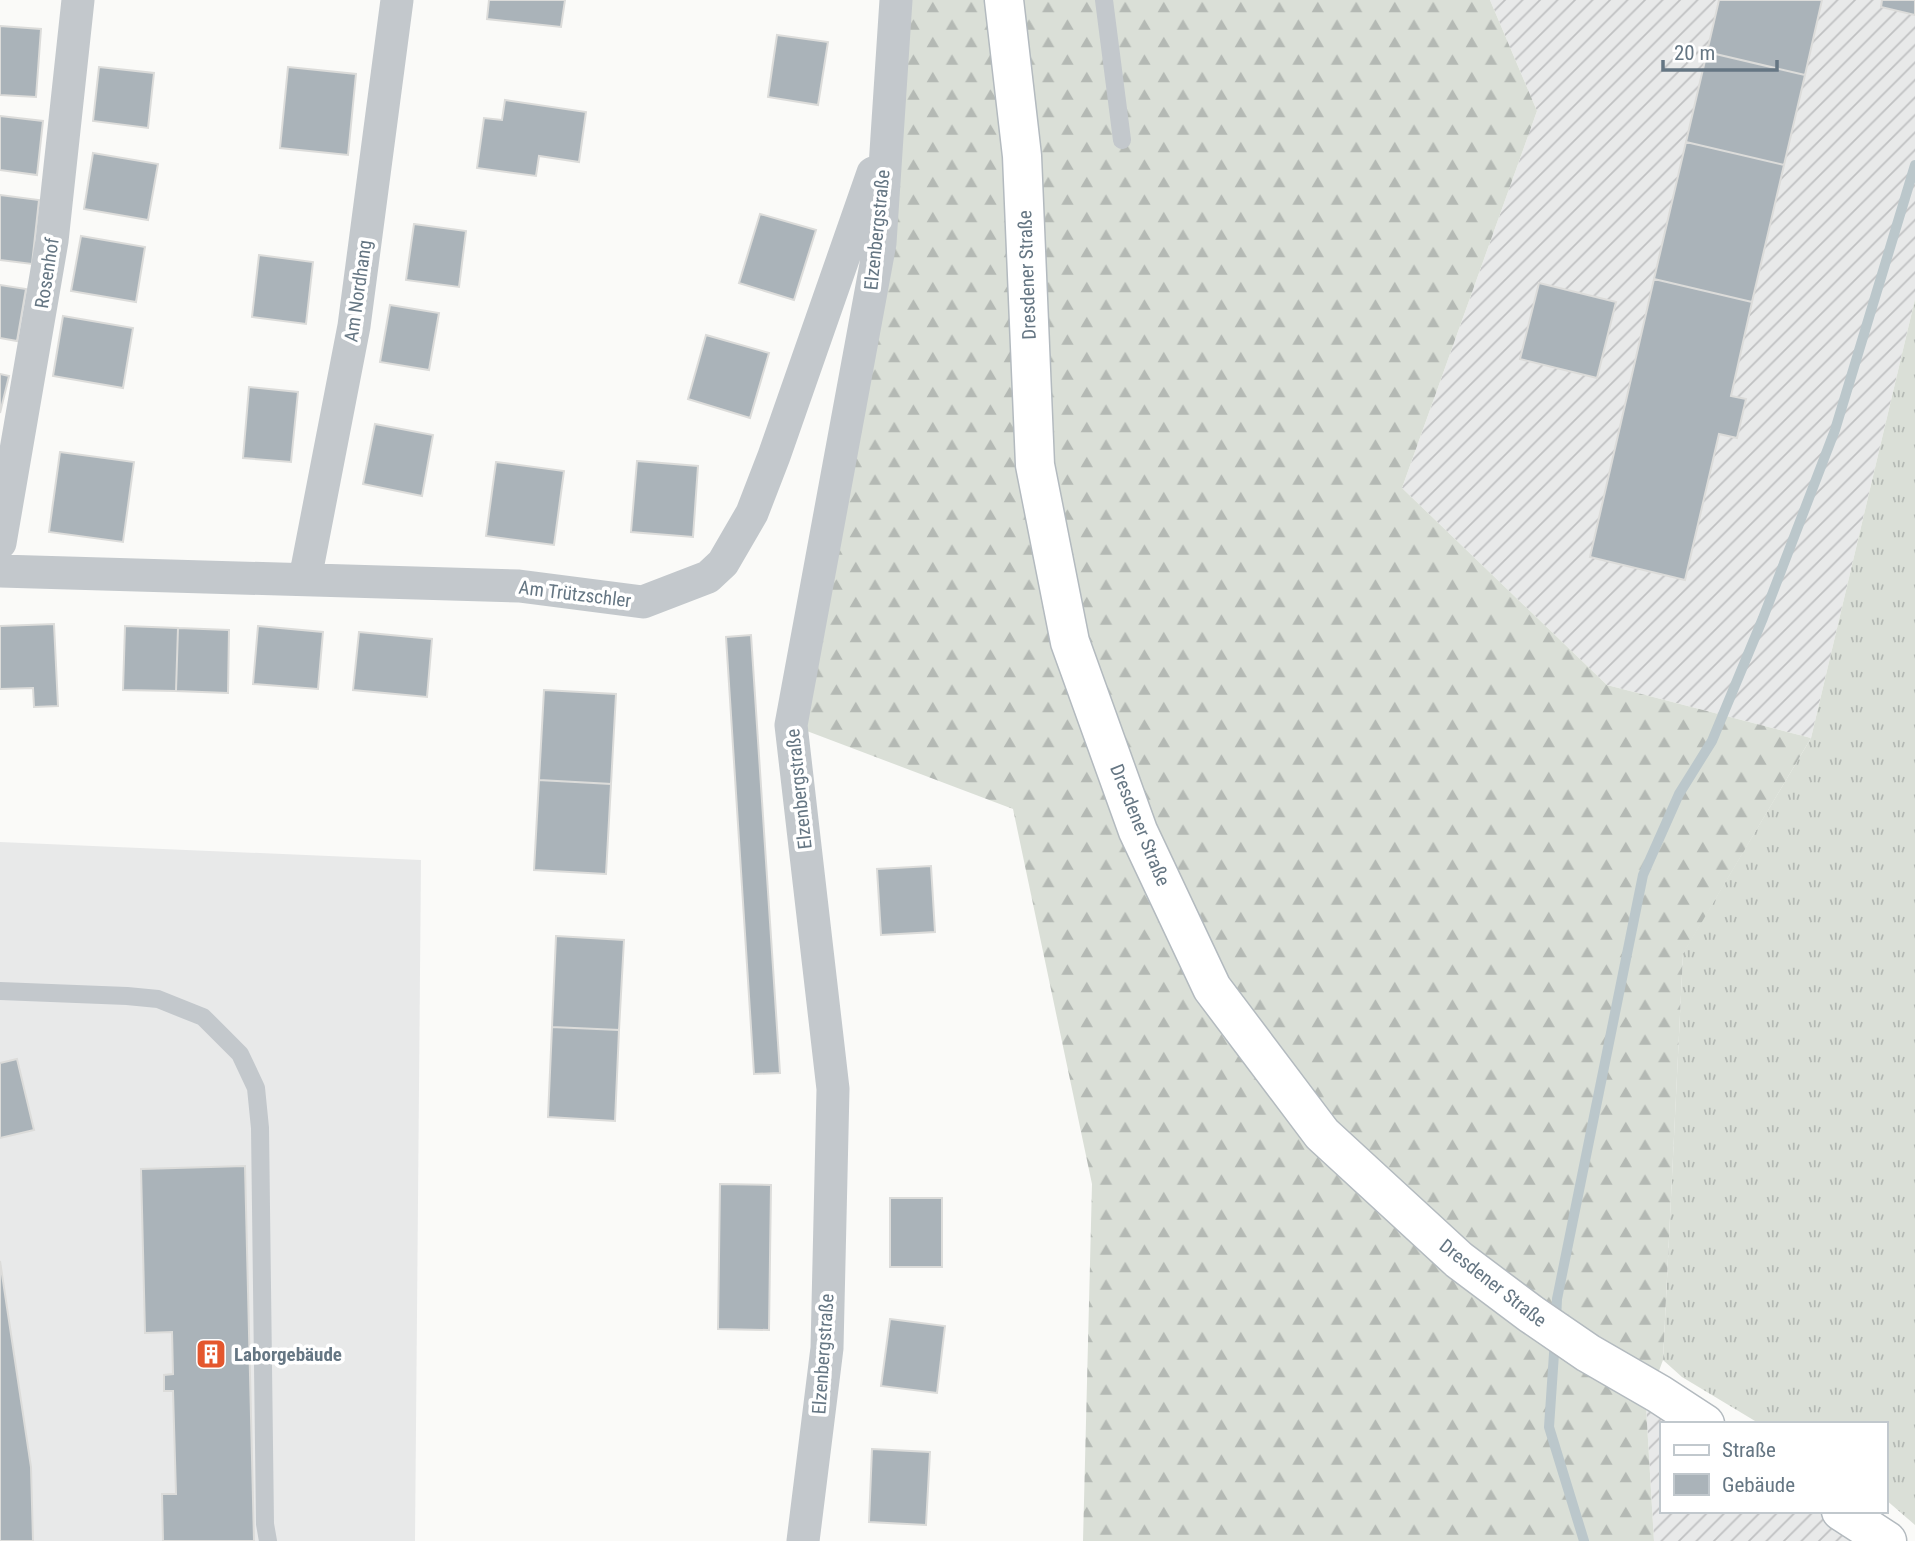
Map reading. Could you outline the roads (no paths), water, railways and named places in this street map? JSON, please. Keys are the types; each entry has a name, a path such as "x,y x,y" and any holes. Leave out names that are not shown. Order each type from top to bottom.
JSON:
{"street":[{"name":"Rosenhof","path":"0,543 52,241 78,0"},
{"name":"Am Nordhang","path":"305,579 354,326 397,0"},
{"name":"Elzenbergstraße","path":"803,1541 827,1348 833,1088 791,725 880,243 896,0"},
{"name":"Dresdener Straße","path":"1004,0 1022,156 1035,465 1070,642 1138,831 1212,988 1322,1134 1459,1260 1588,1353 1702,1422"},
{"name":"Am Trützschler","path":"0,571 519,586 643,602 708,577 723,563 752,513 887,134"},
{"path":"1844,1513 1887,1541"}],"lane":[{"path":"1104,0 1122,140"},
{"path":"0,991 158,999 203,1017 240,1054 256,1088 260,1128 265,1524 268,1541"}],"waterway":[{"path":"1556,1320 1557,1299 1643,875 1679,794 1712,741 1763,618 1835,430 1915,165"},
{"path":"1555,1339 1549,1427 1584,1541"}],"place":[{"name":"Laborgebäude","path":"211,1354"}]}
